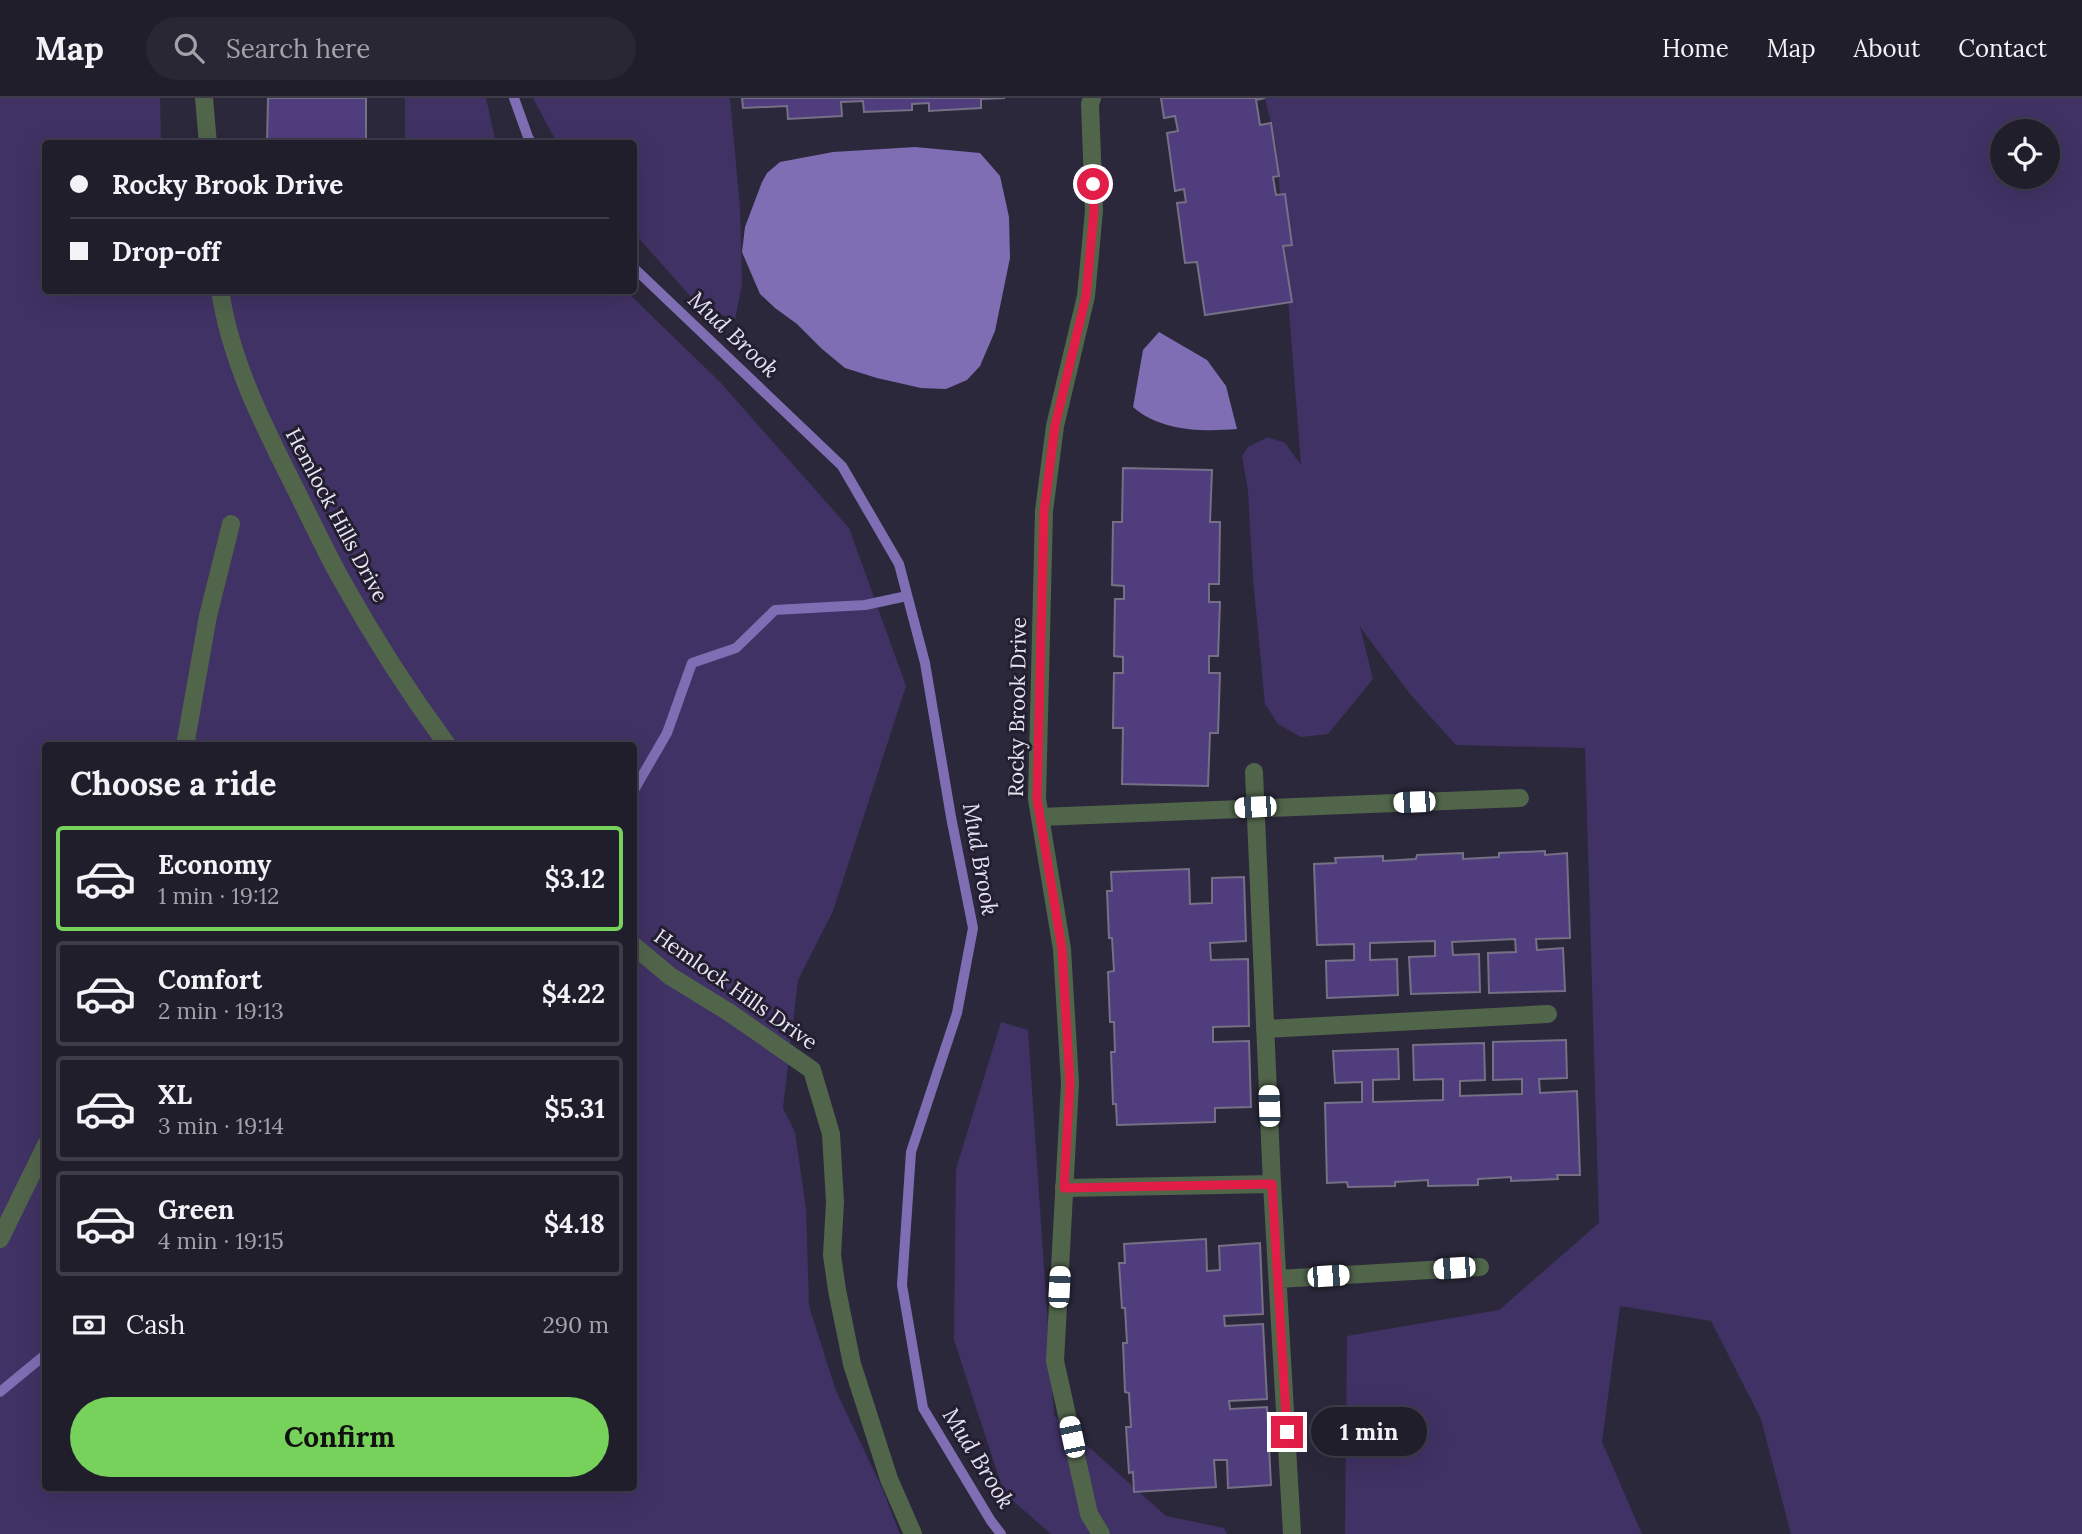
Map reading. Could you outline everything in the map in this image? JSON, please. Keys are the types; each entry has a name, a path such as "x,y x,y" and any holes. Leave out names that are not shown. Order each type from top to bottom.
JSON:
{"street":[{"path":"204,98 208,140"},
{"name":"Rocky Brook Drive","path":"1092,98 1090,104 1094,211 1086,296 1055,426 1044,511 1037,799 1063,962 1070,1083 1055,1361 1089,1514 1101,1534"},
{"name":"Hemlock Hills Drive","path":"221,294 244,382 341,579 415,701 445,742"},
{"path":"186,742 208,616 232,524"},
{"path":"1254,772 1272,1184 1292,1534"},
{"path":"1040,817 1520,798"},
{"name":"Hemlock Hills Drive","path":"637,948 670,976 813,1070 831,1134 835,1202 832,1255 852,1364 889,1479 912,1534"},
{"path":"1265,1029 1548,1014"},
{"path":"0,1239 42,1153"},
{"path":"1064,1188 1272,1184"},
{"path":"1278,1279 1480,1267"}],"shaded area":[{"path":"0,98 160,98 161,140 42,140 42,294 629,294 720,382 849,528 906,686 833,911 798,980 783,1108 795,1132 806,1209 809,1306 836,1391 882,1488 900,1534 0,1534"},
{"path":"405,98 486,98 495,140 405,140"},
{"path":"533,98 730,98 740,208 742,284 735,320 700,307 637,236 637,140 555,140"},
{"path":"1265,98 2082,98 2082,1534 1791,1534 1761,1419 1711,1321 1620,1306 1602,1442 1642,1534 1345,1534 1347,1336 1499,1310 1599,1223 1585,748 1456,745 1410,694 1360,627 1373,679 1328,734 1301,737 1278,724 1265,704 1248,491 1242,456 1248,447 1268,437 1285,443 1301,465 1276,144"},
{"path":"915,147 980,153 1000,176 1009,217 1010,258 995,331 980,366 967,380 946,389 921,388 845,368 760,294 742,252 745,227 762,182 767,173 780,162 833,152"},
{"path":"1159,332 1207,360 1226,386 1237,429 1182,428 1156,421 1133,407 1143,350"},
{"path":"1001,1022 1028,1030 1054,1416 1166,1516 1224,1528 1227,1534 1051,1534 1004,1493 954,1340 956,1169"}],"building":[{"path":"268,98 366,98 366,140 267,140"},
{"path":"742,98 1005,98 981,99 981,108 929,111 929,103 912,104 912,110 864,112 863,101 841,102 842,116 788,119 787,106 743,108"},
{"path":"1161,98 1265,98 1256,100 1260,125 1271,123 1279,176 1273,177 1276,195 1285,194 1292,245 1283,246 1292,302 1205,315 1197,262 1185,263 1177,203 1186,202 1184,189 1175,191 1167,133 1178,131 1175,116 1164,118"},
{"path":"1123,468 1212,470 1210,522 1220,522 1219,584 1209,584 1209,602 1220,602 1218,656 1209,656 1209,673 1220,673 1218,733 1210,733 1208,786 1122,784 1123,728 1113,728 1114,673 1123,673 1123,657 1114,656 1115,599 1124,599 1124,586 1112,585 1113,522 1122,522"},
{"path":"1545,851 1545,855 1567,853 1570,938 1536,939 1537,950 1563,948 1565,991 1489,993 1488,953 1516,952 1515,939 1452,942 1453,955 1479,954 1480,992 1411,994 1409,957 1435,956 1435,941 1370,943 1370,960 1397,959 1398,995 1327,998 1326,961 1354,960 1354,944 1317,945 1314,864 1336,863 1335,858 1383,856 1383,861 1416,859 1417,855 1463,853 1463,859 1499,857 1499,853"},
{"path":"1189,869 1190,904 1212,903 1212,878 1244,877 1246,941 1210,943 1211,960 1248,959 1249,1026 1213,1027 1213,1042 1249,1041 1251,1107 1215,1108 1215,1122 1117,1125 1116,1104 1113,1104 1111,1052 1115,1052 1114,1022 1110,1022 1108,972 1114,971 1112,938 1109,938 1107,891 1112,891 1111,872"},
{"path":"1566,1040 1567,1078 1539,1079 1540,1093 1577,1091 1580,1175 1511,1181 1511,1177 1478,1179 1478,1185 1428,1186 1428,1180 1395,1182 1395,1186 1348,1187 1347,1182 1327,1183 1325,1103 1362,1102 1362,1082 1335,1083 1333,1051 1398,1049 1399,1079 1373,1080 1373,1102 1443,1100 1443,1079 1414,1080 1413,1045 1484,1043 1485,1080 1460,1081 1460,1096 1522,1094 1522,1079 1493,1080 1493,1042"},
{"path":"1206,1239 1207,1271 1220,1270 1219,1246 1260,1243 1263,1314 1224,1316 1225,1326 1263,1324 1267,1399 1229,1401 1230,1409 1267,1407 1271,1485 1228,1488 1227,1460 1214,1460 1216,1487 1134,1492 1133,1472 1129,1473 1126,1427 1131,1427 1129,1393 1125,1392 1123,1343 1127,1343 1119,1263 1125,1263 1124,1244"}],"waterway":[{"name":"Mud Brook","path":"514,98 530,140"},
{"name":"Mud Brook","path":"637,271 842,466 899,564 925,663 973,928 957,1013 911,1152 902,1285 923,1408 1001,1534"},
{"path":"637,785 667,733 692,663 736,648 775,610 865,605 907,596"},
{"path":"0,1392 42,1357"}],"route":[{"path":"1093,184 1094,211 1086,296 1055,426 1044,511 1037,799 1062,949 1070,1083 1064,1188 1272,1184 1287,1432"}]}
